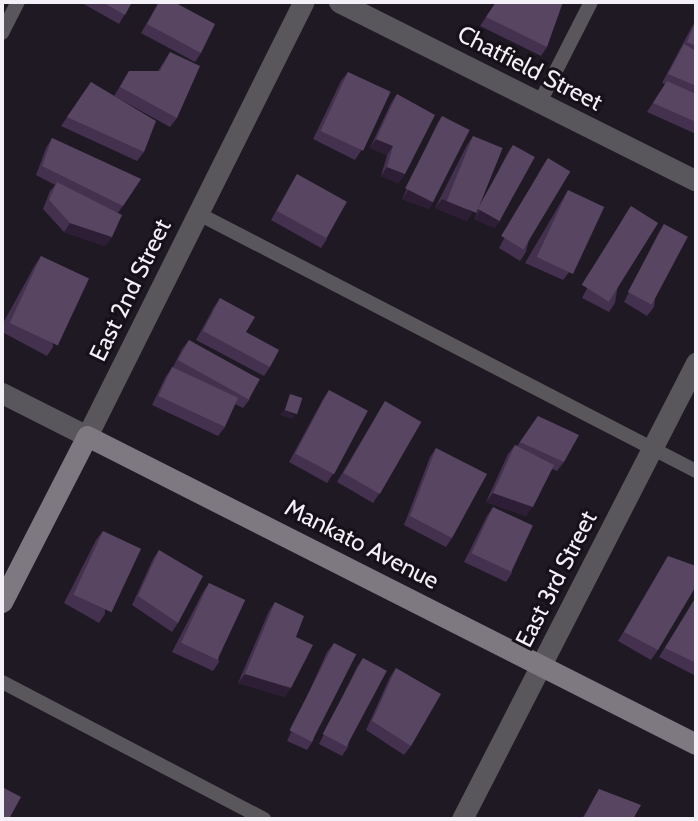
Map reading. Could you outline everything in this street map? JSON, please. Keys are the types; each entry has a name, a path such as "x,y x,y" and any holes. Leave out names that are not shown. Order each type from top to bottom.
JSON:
{"street":[{"name":"East 2nd Street","path":"2,601 303,2"},
{"name":"Chatfield Street","path":"339,2 696,181"},
{"name":"East 3rd Street","path":"463,819 696,363"},
{"name":"Mankato Avenue","path":"2,393 696,744"}],"lane":[{"path":"2,33 18,2"},
{"path":"540,103 591,2"},
{"path":"197,213 696,471"},
{"path":"2,682 264,819"}],"building":[{"path":"102,2 132,2 125,15"},
{"path":"159,2 174,2 215,24 201,53 147,24"},
{"path":"496,2 563,2 547,47 486,17"},
{"path":"696,21 696,46 687,42"},
{"path":"684,44 696,51 696,86 668,74"},
{"path":"170,52 200,66 177,118 120,87 129,71 160,71"},
{"path":"348,72 391,92 363,151 321,131"},
{"path":"667,81 696,94 696,122 653,103"},
{"path":"91,82 156,121 144,152 67,117"},
{"path":"397,94 435,115 405,174 387,167 393,146 376,139"},
{"path":"442,116 470,130 433,202 405,188"},
{"path":"473,136 503,148 476,213 447,201"},
{"path":"52,138 141,179 123,206 42,166"},
{"path":"513,145 535,157 499,221 478,209"},
{"path":"548,158 570,171 523,249 501,236"},
{"path":"297,174 347,202 326,238 277,211"},
{"path":"57,182 122,215 112,237 70,223 49,200"},
{"path":"568,190 604,207 573,274 537,257"},
{"path":"631,206 658,223 609,302 582,285"},
{"path":"664,224 688,237 652,305 628,292"},
{"path":"41,256 89,278 58,345 10,323"},
{"path":"220,298 255,317 246,332 279,350 270,367 203,331"},
{"path":"189,340 260,379 249,399 178,360"},
{"path":"172,367 238,398 225,427 158,396"},
{"path":"329,390 368,411 334,474 295,454"},
{"path":"290,394 302,398 297,414 285,410"},
{"path":"385,401 421,422 380,494 344,473"},
{"path":"538,416 579,435 564,462 520,442"},
{"path":"515,445 554,465 533,507 493,493"},
{"path":"436,448 487,474 452,538 410,516"},
{"path":"493,507 533,526 511,572 471,553"},
{"path":"103,531 141,549 111,612 73,594"},
{"path":"159,550 203,576 178,623 138,596"},
{"path":"668,556 696,566 696,586 658,650 624,632"},
{"path":"209,583 245,600 217,660 181,643"},
{"path":"696,597 696,663 665,648"},
{"path":"275,602 304,616 296,637 313,645 291,688 245,674"},
{"path":"334,643 356,654 312,742 290,730"},
{"path":"363,658 387,671 346,747 323,734"},
{"path":"396,668 441,694 411,746 372,721"},
{"path":"2,787 21,797 9,819 2,819"},
{"path":"599,789 641,805 633,819 583,819"}]}
